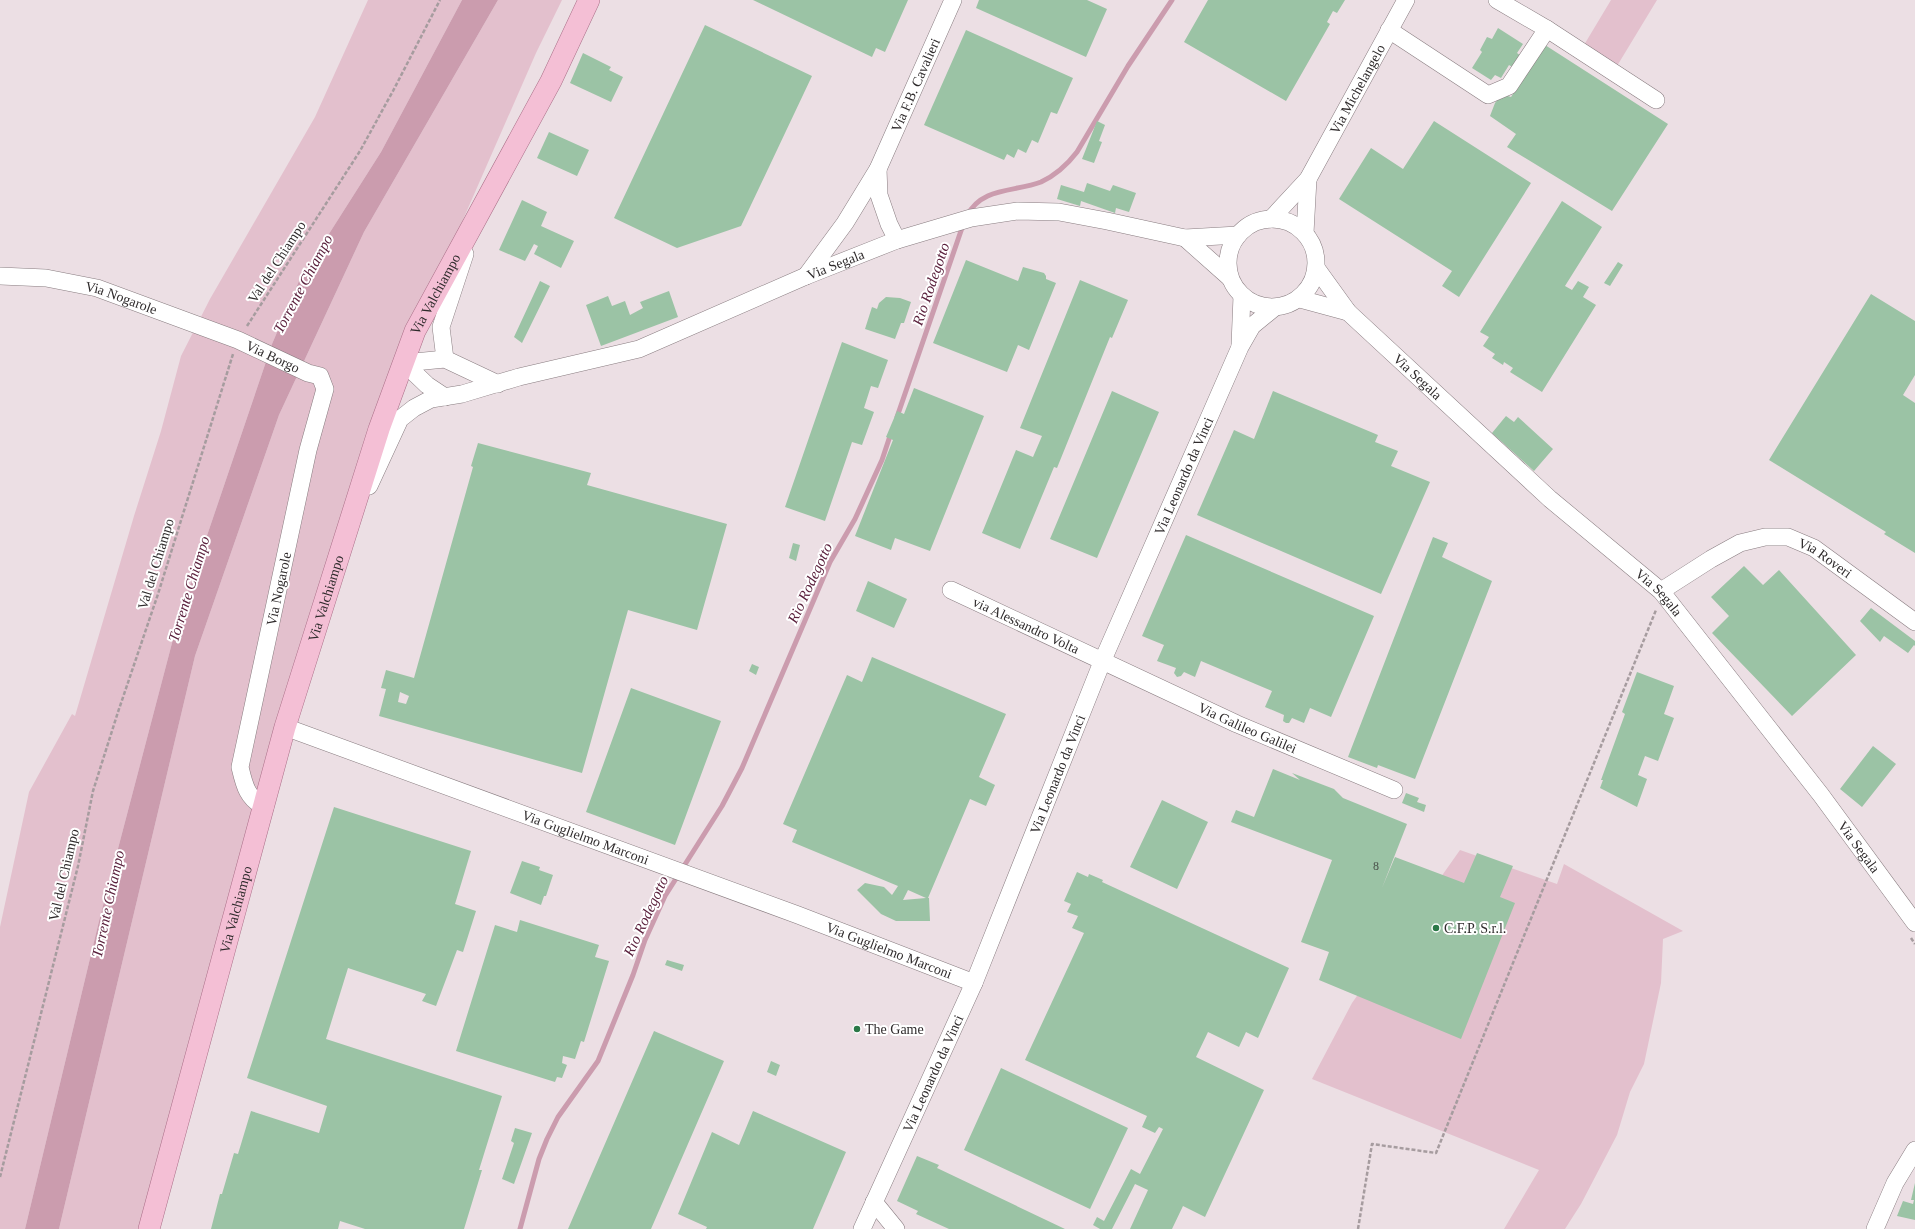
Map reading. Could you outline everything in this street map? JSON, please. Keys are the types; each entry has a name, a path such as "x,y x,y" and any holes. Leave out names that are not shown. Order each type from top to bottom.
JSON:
{"main road":[{"name":"Via Valchiampo","path":"149,1229 285,727 379,429 415,332 551,81 588,0"}],"street":[{"name":"Via F.B. Cavalieri","path":"806,276 844,223 878,169 954,0"},
{"name":"Via Michelangelo","path":"1271,219 1308,179 1406,0"},
{"path":"1497,0 1547,29 1656,100"},
{"path":"1389,30 1488,95 1509,86 1547,29"},
{"name":"Via F.B. Cavalieri","path":"878,169 879,195 889,224 897,240"},
{"name":"Via Michelangelo","path":"1305,233 1308,179"},
{"name":"Via Segala","path":"351,517 375,474 400,419 431,399 639,349 806,276 897,240 971,218 1018,211 1059,212 1107,220 1185,238 1238,235"},
{"path":"445,359 441,327 476,218"},
{"name":"Via Segala","path":"1271,219 1290,223 1305,233 1312,244 1316,256 1317,269 1314,280 1300,299 1283,307 1274,308 1262,307 1251,303 1242,296 1235,288 1230,278 1228,263 1230,248 1238,235 1253,224 1271,219"},
{"name":"Via Segala","path":"1185,238 1230,278"},
{"name":"Via Segala","path":"1317,269 1348,312 1550,499 1662,591 1821,794 1911,928"},
{"name":"Via Nogarole","path":"0,276 46,278 97,288 238,340"},
{"name":"Via Leonardo da Vinci","path":"1240,347 1242,296"},
{"name":"Via Segala","path":"1300,299 1348,312"},
{"name":"Via Leonardo da Vinci","path":"862,1229 974,983 1102,662 1240,347 1252,326 1274,308"},
{"name":"Via Borgo","path":"238,340 308,373"},
{"path":"404,363 445,359 498,384"},
{"path":"404,363 427,385 445,396"},
{"name":"Via Nogarole","path":"264,807 257,804 246,791 240,767 308,450 325,389 320,376 308,373"},
{"name":"Via Roveri","path":"1662,591 1711,559 1740,543 1765,537 1788,537 1814,548 1915,622"},
{"name":"via Alessandro Volta","path":"951,590 1102,662"},
{"name":"Via Galileo Galilei","path":"1102,662 1237,724 1394,790"},
{"name":"Via Guglielmo Marconi","path":"285,727 790,912 974,983"},
{"path":"1875,1229 1895,1183 1915,1150"},
{"path":"874,1202 896,1229"}],"path":[{"name":"Val del Chiampo","path":"0,1178 78,866 93,791 238,340 360,151 397,85 440,0"},
{"path":"1651,604 1661,615"},
{"path":"1358,1229 1372,1144 1436,1153 1657,610"},
{"path":"1911,928 1915,944"}],"shaded area":[{"path":"368,0 462,0 381,152 299,281 272,344 177,624 99,921 25,1229 0,1229 0,927 29,792 72,714 75,716 134,516 161,431 181,356 210,299 315,117"},
{"path":"498,0 562,0 536,53 380,409 151,1229 59,1229 195,656 279,415 364,232"},
{"path":"1611,0 1657,0 1617,66 1584,45"},
{"path":"1460,850 1557,884 1564,864 1683,931 1663,939 1661,983 1644,1064 1630,1092 1617,1135 1581,1204 1565,1229 1504,1229 1539,1170 1312,1079 1352,1003"}],"water":[{"name":"Torrente Chiampo","path":"462,0 498,0 364,232 279,415 195,656 59,1229 25,1229 99,921 177,624 272,344 299,281 381,152"}],"building":[{"path":"753,0 908,0 885,52 876,48 872,57"},
{"path":"979,0 1087,0 1107,9 1086,57 976,8"},
{"path":"1208,0 1345,0 1337,13 1333,11 1327,22 1330,24 1286,101 1184,42"},
{"path":"705,25 812,76 741,226 677,248 614,218"},
{"path":"1498,28 1523,44 1517,53 1521,56 1514,68 1509,65 1501,78 1495,75 1491,80 1472,68 1482,52 1480,50 1487,37 1492,39"},
{"path":"966,30 1073,78 1057,114 1051,112 1038,143 1032,140 1026,153 1018,149 1014,158 1007,154 1004,160 924,125"},
{"path":"1545,45 1668,124 1612,211 1507,147 1516,134 1490,116 1495,103 1502,94 1511,97"},
{"path":"583,53 611,67 609,70 623,77 611,102 570,83"},
{"path":"1097,121 1105,125 1099,141 1102,142 1094,163 1082,159"},
{"path":"1434,121 1531,183 1459,297 1442,286 1452,271 1339,199 1371,148 1403,169"},
{"path":"549,132 589,150 577,176 537,158"},
{"path":"1087,183 1110,191 1113,185 1136,193 1129,212 1116,208 1115,213 1081,201 1080,206 1057,199 1061,185 1084,192"},
{"path":"522,200 547,212 541,226 574,241 561,268 534,254 538,246 534,244 525,261 499,250"},
{"path":"1562,201 1602,227 1565,286 1572,290 1578,281 1589,287 1583,297 1596,305 1542,392 1510,372 1513,368 1504,362 1503,365 1492,358 1495,354 1483,346 1489,337 1480,332"},
{"path":"966,260 1018,281 1023,267 1044,273 1046,279 1056,283 1029,350 1018,345 1007,372 933,343"},
{"path":"1618,262 1623,265 1610,286 1604,283"},
{"path":"1080,280 1128,300 1112,338 1110,337 1057,468 1054,467 1020,549 982,533 1016,450 1033,457 1042,436 1020,428"},
{"path":"540,281 550,286 522,343 514,337"},
{"path":"669,291 678,317 601,346 586,305 608,296 612,306 625,301 630,315 643,308 640,302"},
{"path":"1871,294 1915,321 1915,375 1903,395 1915,403 1915,553 1884,534 1886,532 1769,460"},
{"path":"886,297 900,298 911,302 904,323 901,323 895,339 865,329 872,307 877,309 879,303"},
{"path":"842,342 888,360 878,388 871,386 864,408 874,412 862,445 852,442 825,521 785,507"},
{"path":"914,388 984,416 930,551 895,538 891,550 855,536 893,440 886,437 897,411 904,414"},
{"path":"1112,391 1159,412 1097,558 1050,539"},
{"path":"1273,391 1378,435 1375,442 1398,451 1391,466 1430,482 1381,594 1197,515 1234,430 1254,439"},
{"path":"1506,416 1514,422 1518,417 1553,449 1534,471 1492,433"},
{"path":"478,443 591,473 587,485 727,524 697,630 628,610 582,773 379,716 386,689 381,688 386,670 414,678 473,467 471,466","holes":["400,692 409,696 406,704 398,702"]},
{"path":"1186,535 1374,616 1331,717 1310,708 1304,723 1292,718 1289,723 1286,723 1283,721 1284,715 1265,707 1272,691 1201,661 1195,677 1184,672 1181,676 1177,677 1174,673 1176,668 1157,661 1164,645 1142,636"},
{"path":"1433,537 1448,543 1442,557 1492,581 1415,779 1378,765 1377,768 1348,757"},
{"path":"793,543 800,545 796,561 789,558"},
{"path":"1744,566 1763,585 1779,570 1856,655 1792,716 1712,633 1729,616 1711,597"},
{"path":"868,581 907,599 894,628 856,611"},
{"path":"1871,608 1915,641 1915,646 1914,645 1908,653 1884,636 1880,642 1860,621"},
{"path":"872,657 1006,714 979,777 995,785 986,806 970,799 928,898 930,921 896,921 881,914 857,890 865,883 884,887 892,895 898,886 792,842 797,830 783,824 847,675 862,682","holes":["908,890 926,898 903,900"]},
{"path":"752,664 759,667 756,675 749,671"},
{"path":"1637,672 1674,686 1664,714 1674,718 1658,761 1645,756 1638,775 1647,779 1637,807 1600,788 1603,780 1601,780 1625,714 1622,712"},
{"path":"631,688 721,721 675,845 586,812"},
{"path":"1873,746 1896,764 1862,807 1840,789"},
{"path":"1273,769 1300,780 1292,773 1334,789 1343,798 1407,824 1382,888 1395,857 1464,883 1477,853 1513,866 1500,897 1515,903 1461,1039 1319,980 1329,952 1301,942 1332,860 1231,822 1236,810 1254,817"},
{"path":"1406,793 1419,798 1417,802 1426,805 1424,812 1402,803"},
{"path":"1162,800 1208,822 1177,889 1130,867"},
{"path":"334,807 471,851 455,904 476,911 463,952 457,950 436,1006 422,1001 426,994 348,968 326,1039 502,1096 479,1170 482,1170 464,1229 365,1229 340,1221 338,1229 211,1229 220,1194 222,1194 234,1153 238,1154 251,1111 319,1133 327,1106 247,1078"},
{"path":"522,861 540,867 539,870 553,875 546,896 544,896 541,905 510,893"},
{"path":"1077,872 1088,877 1089,874 1103,880 1102,882 1289,968 1258,1038 1246,1032 1239,1047 1208,1032 1196,1057 1264,1090 1205,1217 1183,1206 1172,1229 1130,1229 1148,1190 1135,1184 1112,1229 1100,1229 1093,1225 1097,1217 1104,1221 1131,1169 1140,1174 1163,1129 1159,1127 1155,1133 1142,1127 1147,1116 1025,1060 1084,933 1072,928 1078,916 1067,912 1071,904 1064,901"},
{"path":"520,920 599,945 595,957 609,961 584,1042 581,1041 575,1059 563,1056 562,1063 567,1065 562,1078 557,1077 555,1082 456,1051 495,925 517,932"},
{"path":"667,960 684,965 682,971 665,965"},
{"path":"654,1031 724,1061 651,1229 568,1229"},
{"path":"771,1061 780,1065 776,1076 767,1072"},
{"path":"1001,1068 1128,1128 1090,1209 964,1150"},
{"path":"753,1111 846,1152 813,1229 706,1229 707,1227 678,1214 712,1132 739,1145"},
{"path":"515,1128 532,1133 514,1184 502,1179 514,1143 511,1141"},
{"path":"917,1156 939,1165 937,1168 1065,1229 949,1229 916,1214 918,1211 897,1201"},
{"path":"1915,1183 1915,1220 1897,1216 1903,1201 1913,1204 1914,1200 1911,1200"}],"waterway":[{"name":"Rio Rodegotto","path":"967,216 973,207 990,195 1041,182 1056,173 1069,161 1077,152 1128,66 1172,0"},
{"name":"Rio Rodegotto","path":"897,417 963,225"},
{"name":"Rio Rodegotto","path":"520,1229 539,1159 547,1139 558,1117 598,1061 633,975 645,940 665,896 722,806 742,768 830,562 855,519 882,460 891,433"}],"place":[{"name":"C.F.P. S.r.l.","path":"1436,928"},
{"name":"The Game","path":"857,1029"}]}
